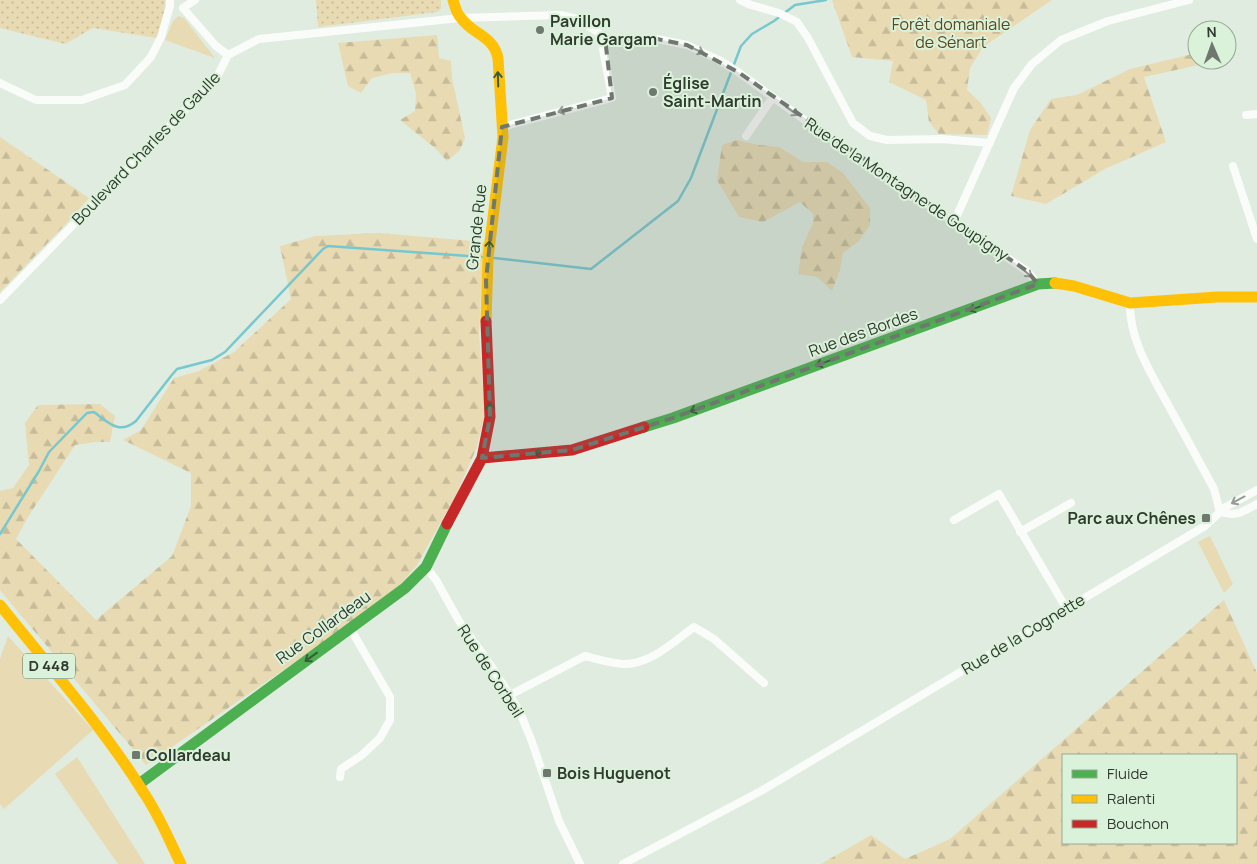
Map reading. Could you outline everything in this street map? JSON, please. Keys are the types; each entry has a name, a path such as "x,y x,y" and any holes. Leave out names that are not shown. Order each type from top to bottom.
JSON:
{"street":[{"path":"183,8 195,0"},
{"path":"453,0 460,18"},
{"path":"740,0 797,22 808,38 853,123 870,136 887,140 941,140 990,143"},
{"path":"954,222 1014,88 1032,64 1061,40 1108,21 1189,0"},
{"path":"0,83 36,100 82,100 125,85 151,57 161,37 170,3 183,8 216,46 228,55"},
{"name":"Boulevard Charles de Gaulle","path":"0,300 217,77 228,55 259,39 460,18 569,16 605,38"},
{"name":"Grande Rue","path":"460,18 491,42 497,51 503,137 486,280 485,309 490,418 482,458"},
{"path":"502,127 612,98 603,49 605,38"},
{"name":"Rue de la Montagne de Goupigny","path":"605,38 618,41 657,38 687,45 719,60 842,147 1027,271 1038,284"},
{"path":"746,136 772,97"},
{"path":"1246,115 1257,114"},
{"path":"1233,166 1257,239"},
{"name":"Rue des Bordes","path":"482,458 572,450 692,411 1038,284 1057,282 1072,284 1118,300 1130,302 1217,297 1256,299"},
{"path":"1130,302 1134,333 1145,360 1214,489 1220,512 1230,515 1237,514 1257,504"},
{"name":"Rue Collardeau","path":"139,784 405,588 426,567 434,547 482,458"},
{"name":"Rue de la Cognette","path":"623,864 761,791 1205,526 1222,508 1257,490"},
{"path":"954,520 999,494 1066,608"},
{"path":"1020,532 1071,503"},
{"name":"Rue de Corbeil","path":"426,567 436,580 459,621 492,667 520,712 558,820 580,864"},
{"name":"D 448","path":"0,605 98,726 139,784 180,864"},
{"path":"510,695 585,656 622,664 636,663 653,656 694,627 714,639 764,682"},
{"path":"340,777 341,769 380,738 390,720 390,697 350,628"}],"highlighted area":[{"path":"605,38 618,41 657,39 687,45 738,72 1027,271 1038,284 673,418 572,450 482,458 490,417 486,280 502,127 612,98"}],"green space":[{"path":"0,0 165,0 164,19 157,38 93,28 65,44 0,28"},
{"path":"316,0 441,0 441,9 437,12 318,27"},
{"name":"Forêt domaniale de Sénart","path":"832,0 1052,0 983,47 970,68 967,90 980,102 991,118 987,135 939,134 929,122 926,100 889,82 893,61 852,57"},
{"path":"178,16 184,18 215,58 165,40 173,21"},
{"path":"437,35 439,58 451,61 452,78 465,138 460,150 447,161 435,148 400,120 415,111 416,93 410,73 393,73 372,78 361,93 348,86 338,43"},
{"path":"1187,55 1187,68 1144,77 1166,142 1105,169 1046,204 1011,196 1030,130 1051,99 1077,95 1130,69"},
{"path":"0,137 89,198 0,292"},
{"path":"737,140 779,147 803,162 827,162 843,173 870,208 870,225 859,241 843,253 840,270 832,291 817,277 798,274 802,247 813,223 813,214 800,202 763,222 739,217 717,180 722,145"},
{"path":"379,233 485,242 479,334 485,413 477,447 456,495 417,565 393,594 146,765 0,590 0,491 13,488 29,465 25,423 38,405 100,404 115,416 110,442 75,445 28,517 16,539 96,620 172,556 191,506 191,473 123,440 141,430 174,378 199,371 234,352 291,299 280,246 316,236"},
{"path":"1210,536 1233,584 1224,593 1198,542"},
{"path":"1224,600 1257,673 1257,864 821,864 871,835 905,859 950,839"},
{"path":"8,636 93,730 4,809 0,804 0,659"},
{"path":"77,757 145,864 118,864 55,774"}],"waterway":[{"path":"494,258 591,269 678,201 691,178 741,46 752,34 774,21 795,5 826,0"},
{"path":"0,534 49,452 87,413 94,412 109,423 119,427 130,425 136,421 177,369 212,360 225,352 328,246 482,257"}],"traffic: fast":[{"path":"644,427 1038,284 1055,283"},
{"path":"139,784 405,588 426,567 447,524"}],"traffic: slow":[{"path":"453,0 459,16 466,24 492,44 498,58 503,137 488,258 486,321"},
{"path":"1055,283 1074,286 1130,303 1217,297 1257,297"},
{"path":"0,605 75,697 128,768 164,828 181,864"}],"traffic: jam":[{"path":"447,524 482,458 490,417 486,321"},
{"path":"482,458 572,450 644,427"}],"place":[{"name":"Pavillon Marie Gargam","path":"540,30"},
{"name":"Église Saint-Martin","path":"653,92"},
{"name":"Parc aux Chênes","path":"1206,518"},
{"name":"Collardeau","path":"136,755"},
{"name":"Bois Huguenot","path":"547,773"}]}
